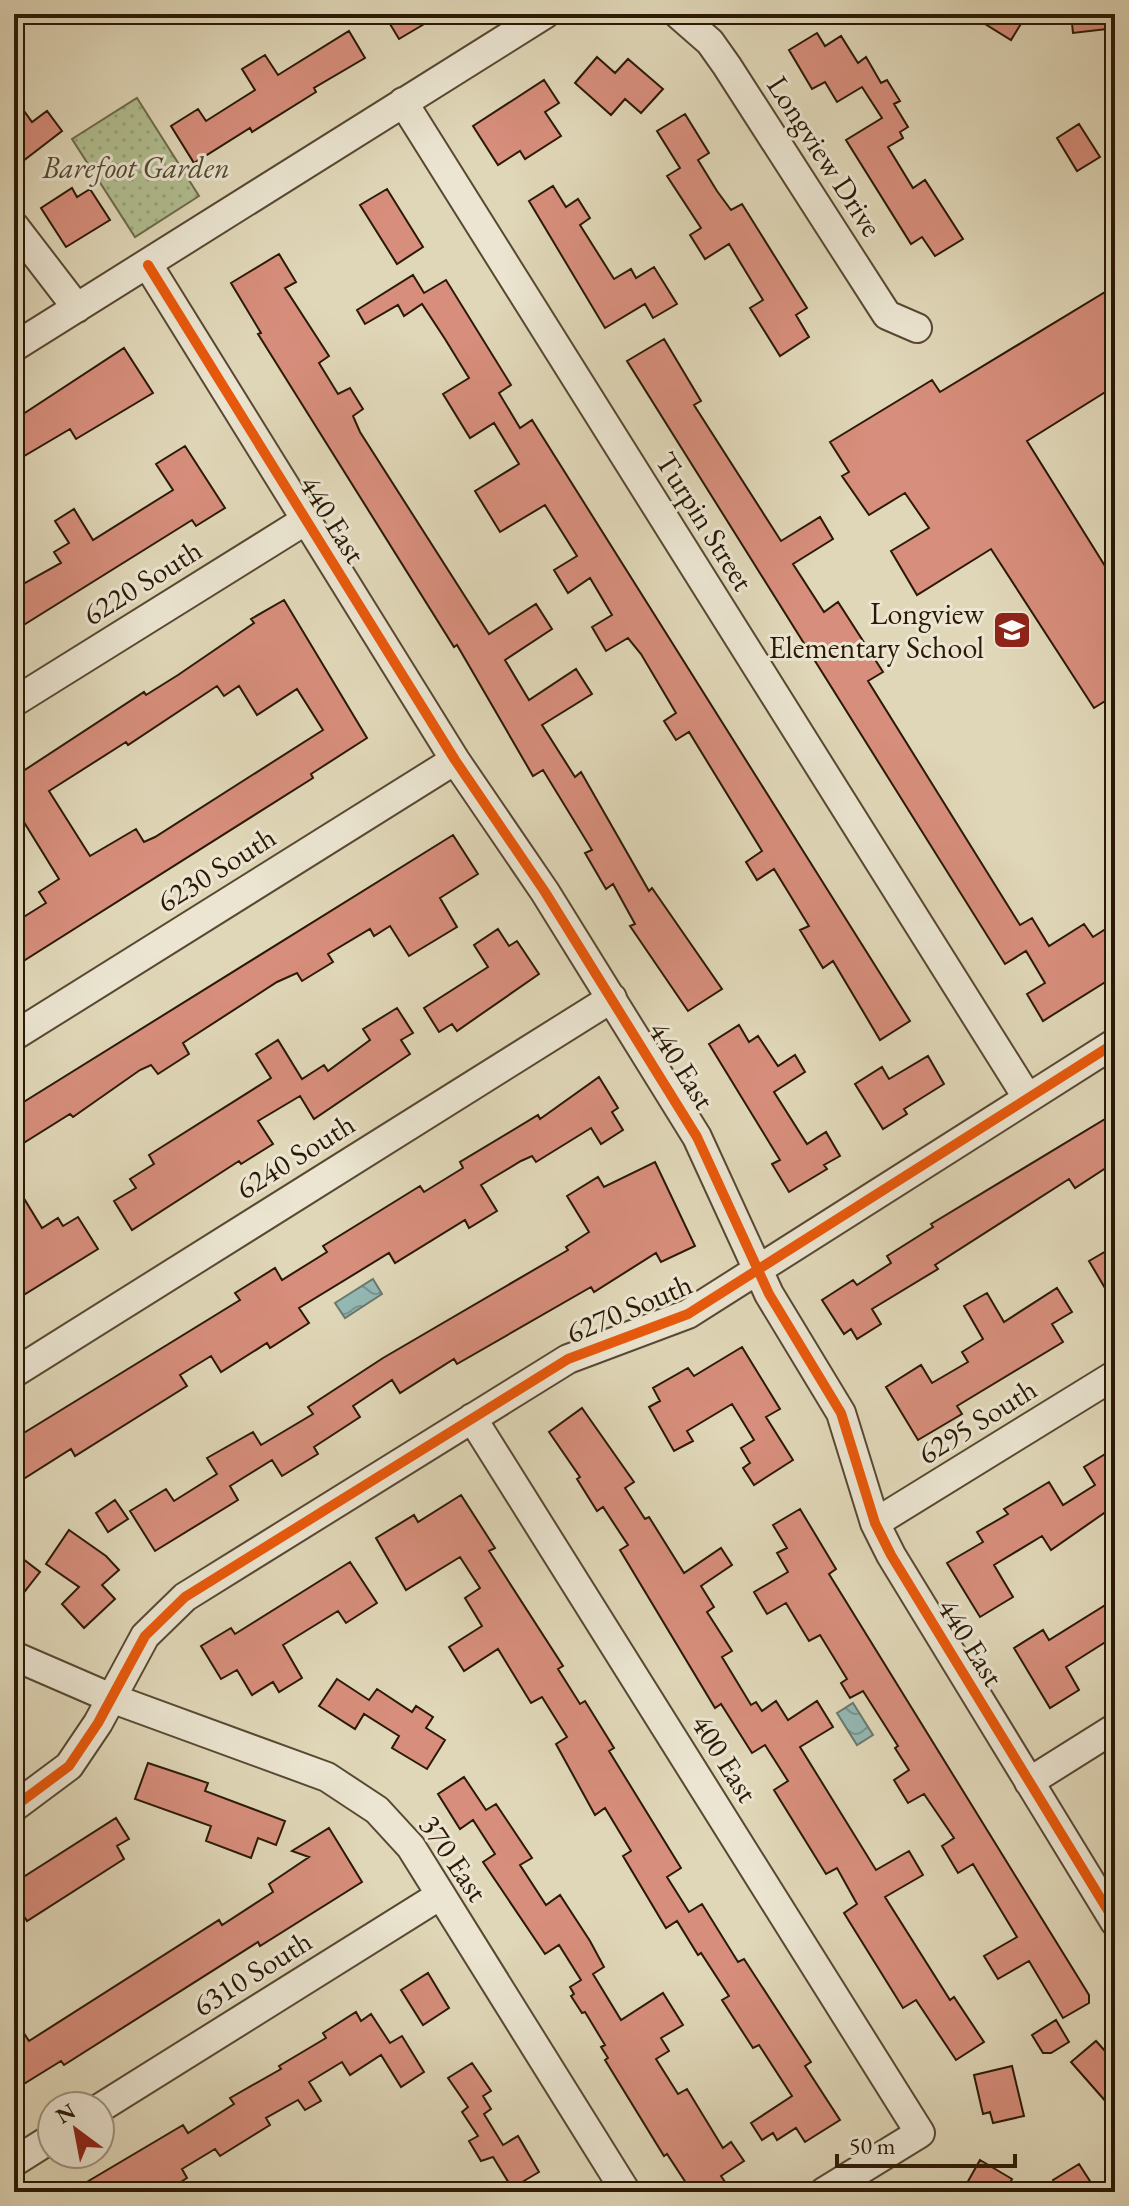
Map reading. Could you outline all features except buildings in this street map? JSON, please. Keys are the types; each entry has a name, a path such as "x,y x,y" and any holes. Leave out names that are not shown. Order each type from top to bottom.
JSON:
{"street":[{"path":"14,347 545,14"},
{"name":"Longview Drive","path":"678,14 710,42 727,66 887,315 917,328"},
{"name":"Turpin Street","path":"403,102 1027,1097"},
{"path":"14,226 77,308"},
{"name":"440 East","path":"148,265 455,760 612,998 717,1173 757,1271 841,1413 875,1523 914,1594 1115,1922"},
{"name":"6220 South","path":"14,702 306,520"},
{"name":"6230 South","path":"14,1036 455,760"},
{"name":"6240 South","path":"14,1373 612,998"},
{"name":"6270 South","path":"14,1807 69,1766 145,1636 185,1597 568,1359 688,1314 1115,1043"},
{"name":"6295 South","path":"875,1523 1115,1375"},
{"name":"400 East","path":"472,1418 920,2133 824,2192"},
{"name":"370 East","path":"14,1656 111,1698 327,1777 352,1790 377,1810 411,1847 626,2192"},
{"path":"1029,1782 1115,1728"},
{"name":"6310 South","path":"116,2098 439,1896"},
{"path":"14,2162 36,2148"}],"green space":[{"name":"Barefoot Garden","path":"137,98 199,196 135,237 72,139"}],"water":[{"path":"373,1279 382,1294 345,1318 335,1303"},
{"path":"853,1703 873,1735 857,1745 837,1713"}],"cycle path":[{"path":"148,265 455,760 545,892 697,1137 769,1294 841,1413 875,1523 891,1555 1115,1922"},
{"path":"14,1807 69,1766 98,1723 145,1636 185,1597 568,1359 688,1314 1115,1043"}],"place":[{"name":"Longview Elementary School","path":"1012,630"}]}
